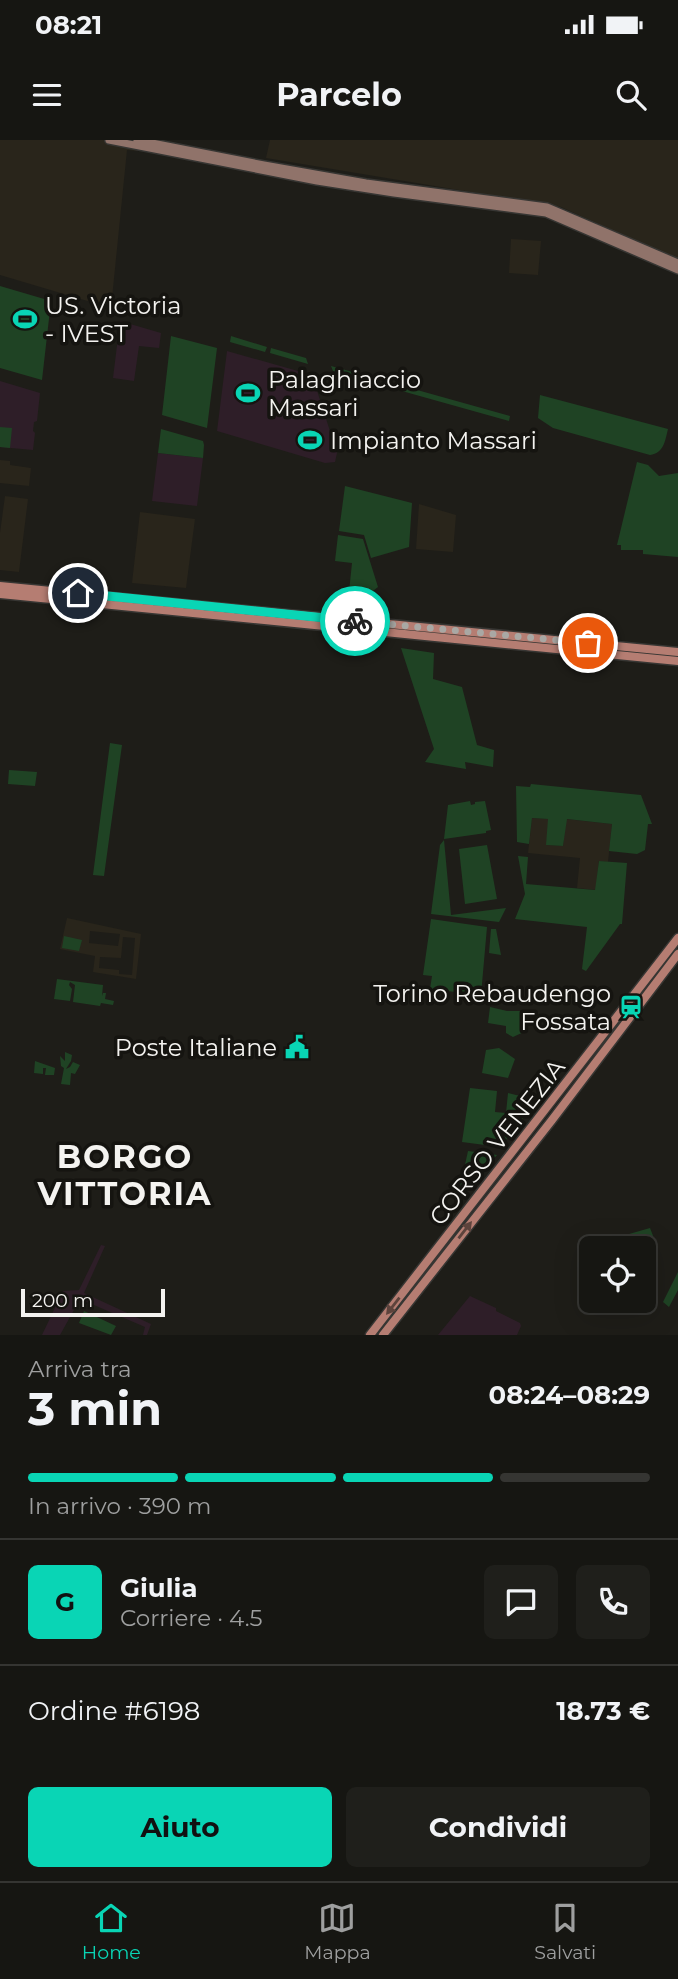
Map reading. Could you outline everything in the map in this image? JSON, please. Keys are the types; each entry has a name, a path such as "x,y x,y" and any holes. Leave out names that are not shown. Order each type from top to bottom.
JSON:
{"main road":[{"path":"109,140 306,179 546,213 678,270"},
{"path":"137,140 354,181 547,207 678,263"},
{"path":"0,586 678,652"},
{"path":"0,594 676,662"},
{"name":"CORSO VENEZIA","path":"370,1335 678,938"},
{"name":"CORSO VENEZIA","path":"383,1335 678,954"},
{"path":"666,970 678,962"}],"shaded area":[{"path":"0,140 153,140 150,152 127,150 111,308 0,275"},
{"path":"270,140 678,140 678,260 561,207 266,158"},
{"path":"511,239 541,241 538,275 509,273"},
{"path":"120,321 161,333 159,348 139,346 134,381 113,378"},
{"path":"227,351 312,375 337,453 335,462 325,463 217,431"},
{"path":"0,381 40,393 37,421 34,422 33,450 0,447"},
{"path":"158,453 203,458 197,506 152,501"},
{"path":"0,460 10,461 10,465 31,468 29,486 0,483"},
{"path":"5,496 28,499 19,572 0,570 0,533"},
{"path":"419,504 456,515 453,552 416,549"},
{"path":"140,512 195,519 186,588 132,583"},
{"path":"532,818 549,819 547,845 563,846 566,819 612,824 608,862 599,861 596,890 577,888 580,858 528,853"},
{"path":"67,918 141,934 136,979 93,972 95,956 60,949","holes":["90,931 120,934 118,946 89,943","123,937 135,938 132,975 119,974 119,970 99,968 100,957 121,958"]},
{"path":"101,1245 105,1246 84,1293 151,1324 147,1335 143,1335 145,1327 80,1299 60,1335 42,1335 63,1291 79,1290"},
{"path":"470,1296 520,1323 517,1335 438,1335"}],"green space":[{"name":"US. Victoria - IVEST","path":"0,286 51,301 42,380 0,368"},
{"path":"171,336 217,348 207,428 162,415"},
{"path":"231,336 267,347 265,352 230,342"},
{"path":"271,348 306,358 308,364 270,353"},
{"path":"331,366 378,379 377,384 333,371"},
{"path":"385,381 510,416 509,421 384,386"},
{"path":"540,395 668,429 665,442 658,452 650,455 553,428 538,418"},
{"path":"0,427 12,428 10,448 0,447"},
{"path":"161,429 203,441 203,458 158,453"},
{"path":"637,462 648,465 659,476 678,473 678,557 643,554 643,550 621,550 621,545 617,545"},
{"path":"345,486 412,503 409,547 371,558 364,535 339,531"},
{"path":"338,535 363,539 378,587 369,594 349,592 352,563 335,561"},
{"path":"401,648 434,653 433,679 462,687 477,745 494,750 493,767 465,762 466,769 425,762 434,749"},
{"path":"110,743 122,745 104,876 93,875"},
{"path":"9,770 37,772 35,786 8,784"},
{"path":"531,784 641,795 652,824 648,824 645,850 637,854 609,851 612,824 567,819 563,846 546,845 548,819 532,818 529,844 517,842 516,786 530,787"},
{"path":"470,801 471,805 485,801 491,830 444,839 448,805"},
{"path":"444,840 451,915 506,908 499,922 431,914 440,845"},
{"path":"487,845 497,899 465,904 459,849"},
{"path":"518,856 528,857 526,884 595,890 599,861 627,863 622,924 586,971 582,969 587,927 515,919 525,894"},
{"path":"431,919 487,927 481,995 430,989 432,976 423,975"},
{"path":"491,929 496,929 501,955 489,953"},
{"path":"64,936 82,940 79,951 62,948"},
{"path":"57,979 103,985 102,996 106,993 105,999 114,1001 113,1005 73,1002 75,985 70,982 70,1001 54,999"},
{"path":"490,1007 520,1011 526,1031 513,1037 506,1033 506,1026 488,1023"},
{"path":"499,1048 515,1059 508,1078 482,1073 486,1050"},
{"path":"65,1052 72,1055 66,1069 73,1062 80,1065 75,1074 71,1073 70,1085 61,1084 64,1068 61,1066 60,1056 65,1061"},
{"path":"35,1061 55,1068 54,1075 45,1075 46,1068 43,1068 43,1074 34,1073"},
{"path":"470,1088 497,1091 495,1112 506,1113 508,1093 524,1097 529,1102 530,1110 500,1147 462,1142"},
{"path":"468,1151 497,1155 457,1201"},
{"path":"650,1228 653,1236 629,1236"},
{"path":"678,1272 678,1290 669,1307 663,1302"},
{"path":"84,1311 116,1326 111,1335 79,1323"}],"way so far":[{"path":"355,621 588,643"}],"place":[{"name":"US. Victoria - IVEST","path":"25,319"},
{"name":"Palaghiaccio Massari","path":"248,393"},
{"name":"Impianto Massari","path":"310,440"},
{"name":"Torino Rebaudengo Fossata","path":"631,1007"},
{"name":"Poste Italiane","path":"297,1047"}],"district":[{"name":"BORGO VITTORIA","path":"125,1174"}],"route":[{"path":"78,593 355,621"}]}
